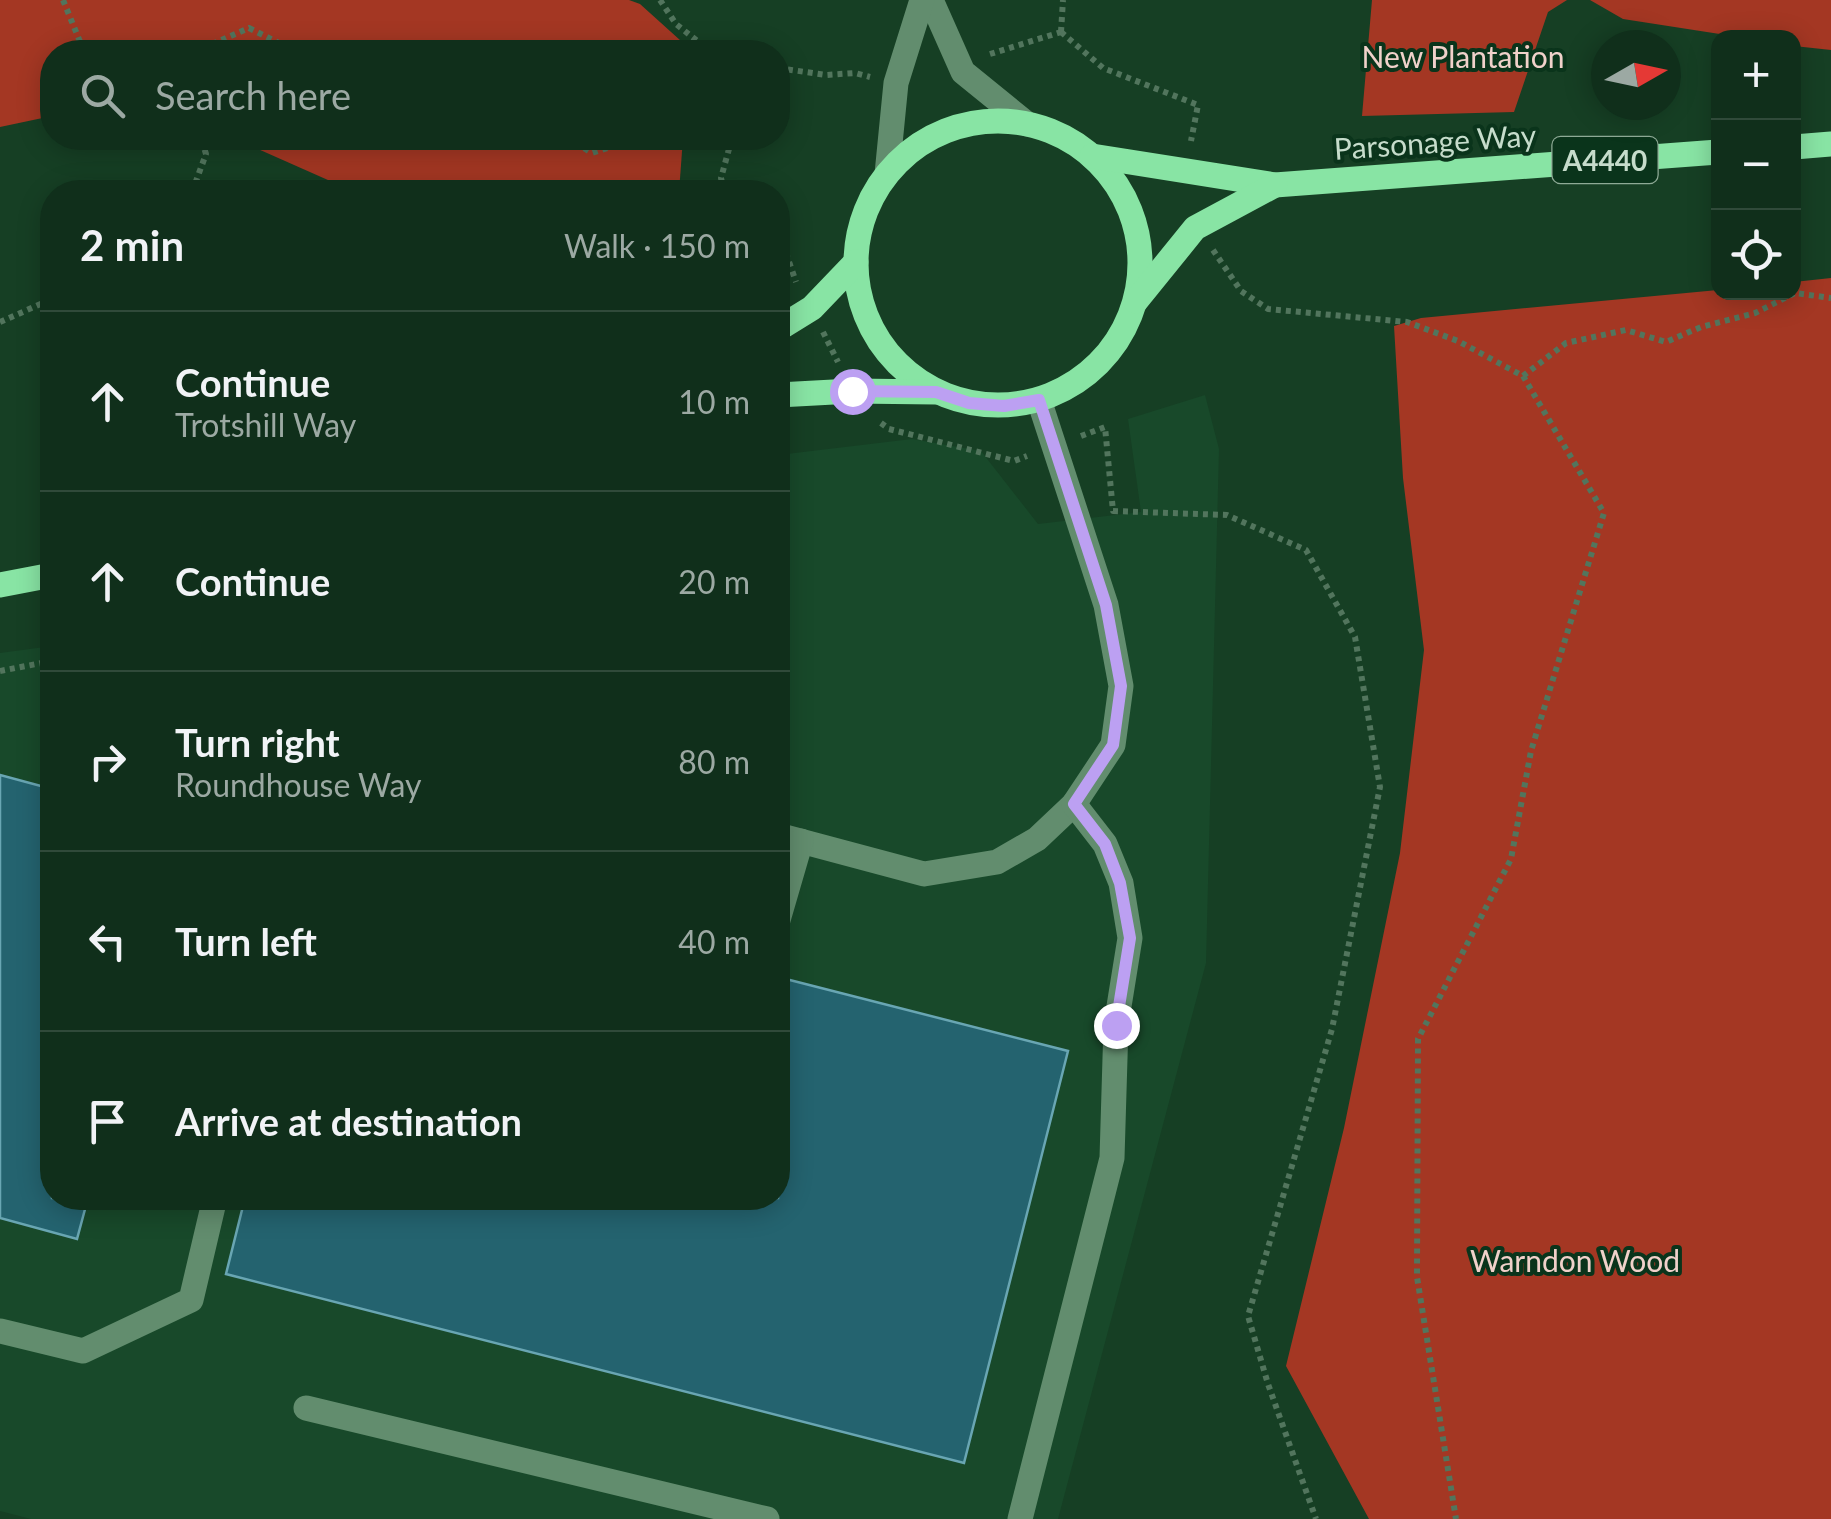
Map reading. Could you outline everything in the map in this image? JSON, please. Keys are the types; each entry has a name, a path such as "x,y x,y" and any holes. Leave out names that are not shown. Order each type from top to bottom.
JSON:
{"main road":[{"path":"988,121 1027,124 1062,136 1092,156 1118,187 1135,224 1141,263 1135,303 1114,346 1082,380 1039,400 1004,406 969,403 936,392 902,369 877,338 861,302 856,262 860,230 870,200 887,174 916,147 950,129 988,121"},
{"path":"1801,146 1831,144"},
{"name":"Parsonage Way","path":"1092,156 1276,185 1711,153"},
{"name":"Parsonage Way","path":"1135,303 1195,228 1276,185"},
{"path":"790,322 812,308 856,262"},
{"path":"790,394 936,392"},
{"path":"0,584 40,577"}],"street":[{"path":"887,174 896,83 922,0"},
{"path":"931,0 963,72 1027,124"},
{"path":"790,838 924,874 997,862 1037,839 1074,804 1113,745 1121,686 1106,605 1039,400"},
{"path":"1020,1519 1112,1158 1116,1025 1130,938 1120,883 1105,844 1074,804"},
{"path":"0,1330 83,1351 190,1300 213,1210"},
{"path":"306,1408 767,1519"}],"path":[{"path":"63,0 79,40"},
{"path":"660,0 676,24 696,40"},
{"path":"1061,32 1063,0"},
{"path":"222,40 249,28 272,40"},
{"path":"990,54 1061,32"},
{"path":"1061,32 1103,68 1198,105 1192,135"},
{"path":"790,70 826,76 855,73"},
{"path":"196,180 205,150"},
{"path":"721,180 728,150"},
{"path":"790,265 852,391"},
{"path":"1227,268 1240,291 1268,309 1407,322 1458,341 1523,376 1604,514 1530,752 1511,859 1418,1039 1417,1277 1456,1519"},
{"path":"1523,376 1566,344 1626,330 1666,342 1702,327 1755,314 1795,293 1831,298"},
{"path":"0,322 40,304"},
{"path":"889,429 1014,460 1105,426 1112,511 1226,515 1306,550 1354,636 1380,787 1332,1029 1248,1316 1316,1519"},
{"path":"0,671 40,664"}],"shaded area":[{"path":"1205,395 1219,449 1206,963 1058,1519 31,1519 0,1511 0,653 40,648 40,1210 790,1210 790,454 912,439 981,451 1038,524 1141,512 1128,419"}],"green space":[{"path":"0,0 629,0 640,4 680,40 40,40 40,119 0,127"},
{"name":"New Plantation","path":"1372,0 1567,0 1548,12 1514,112 1362,116"},
{"name":"New Plantation","path":"1590,0 1831,0 1831,50 1801,47 1801,30 1711,33 1623,19"},
{"path":"260,150 682,150 680,180 328,180"},
{"name":"Warndon Wood","path":"1831,278 1831,1519 1369,1519 1286,1366 1344,1128 1400,853 1424,650 1403,478 1394,326 1421,318 1711,291 1711,300 1801,300 1801,281"}],"building":[{"path":"0,775 40,786 40,1210 85,1210 77,1239 0,1218"},
{"path":"790,980 1068,1051 964,1463 226,1274 242,1210 790,1210"}],"route":[{"path":"852,391 936,392 969,403 1004,406 1039,400 1106,605 1121,686 1113,745 1074,804 1105,844 1120,883 1130,938 1116,1025"}]}
